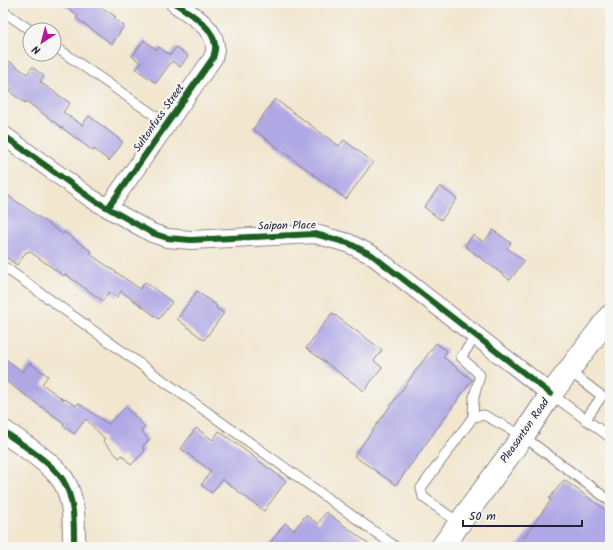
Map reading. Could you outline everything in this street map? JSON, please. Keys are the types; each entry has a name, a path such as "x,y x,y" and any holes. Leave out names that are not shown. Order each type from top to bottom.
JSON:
{"main road":[{"name":"Pleasanton Road","path":"442,547 551,394 610,316"},
{"path":"3,431 53,468 63,481 73,511 71,547"}],"street":[{"name":"Sultonfuss Street","path":"108,208 213,58 216,47 213,36 205,26 175,3"},
{"name":"Saipan Place","path":"3,135 92,199 152,233 167,238 191,240 315,234 348,243 372,255 551,394"}],"lane":[{"path":"3,11 22,24"},
{"path":"62,52 167,124"},
{"path":"3,266 396,547"},
{"path":"459,523 423,497 421,488 473,417 474,396 480,375 460,357 476,336"},
{"path":"569,371 602,396 585,420"},
{"path":"551,394 610,437"},
{"path":"473,417 484,415 522,436 610,501"}],"building":[{"path":"60,3 95,3 116,17 114,19 124,26 112,44 76,18 78,15"},
{"path":"144,40 157,50 159,47 170,55 176,47 188,56 180,67 172,61 156,83 136,69 141,63 132,56"},
{"path":"9,61 27,74 32,67 44,76 40,82 70,103 63,112 82,125 89,116 123,142 109,161 94,149 93,151 26,101 25,103 10,92 12,89 3,82 3,69"},
{"path":"275,99 339,146 344,140 373,162 346,199 253,129"},
{"path":"440,186 457,199 441,220 424,207"},
{"path":"3,192 63,234 64,232 92,252 90,254 140,289 145,282 172,302 159,319 121,291 117,297 109,292 103,301 29,251 26,252 17,265 3,255"},
{"path":"493,230 511,243 507,248 524,261 510,280 465,246 473,235 484,242"},
{"path":"197,291 224,313 204,340 177,319"},
{"path":"332,313 382,350 374,361 382,367 364,391 306,348"},
{"path":"436,343 447,351 443,357 472,380 396,485 354,456"},
{"path":"3,357 23,372 30,363 48,376 42,384 64,400 65,399 76,406 78,403 108,424 126,407 145,427 141,431 149,440 142,447 145,451 131,465 122,455 119,458 103,441 105,439 86,419 74,434 63,426 64,423 3,379"},
{"path":"196,428 213,440 219,431 286,481 264,511 222,479 212,493 201,485 211,471 181,449"},
{"path":"564,480 610,513 610,547 517,547 551,500 549,499"},
{"path":"326,512 373,547 267,547 285,523 294,530 306,515 318,524"}],"cycle path":[{"path":"108,208 213,58 215,52 213,38 210,32 194,16 175,3"},
{"path":"3,135 92,199 152,233 167,238 191,240 315,234 348,243 372,255 551,394"},
{"path":"3,431 43,460 58,473 63,480 67,487 72,504 74,521 74,547"}]}
